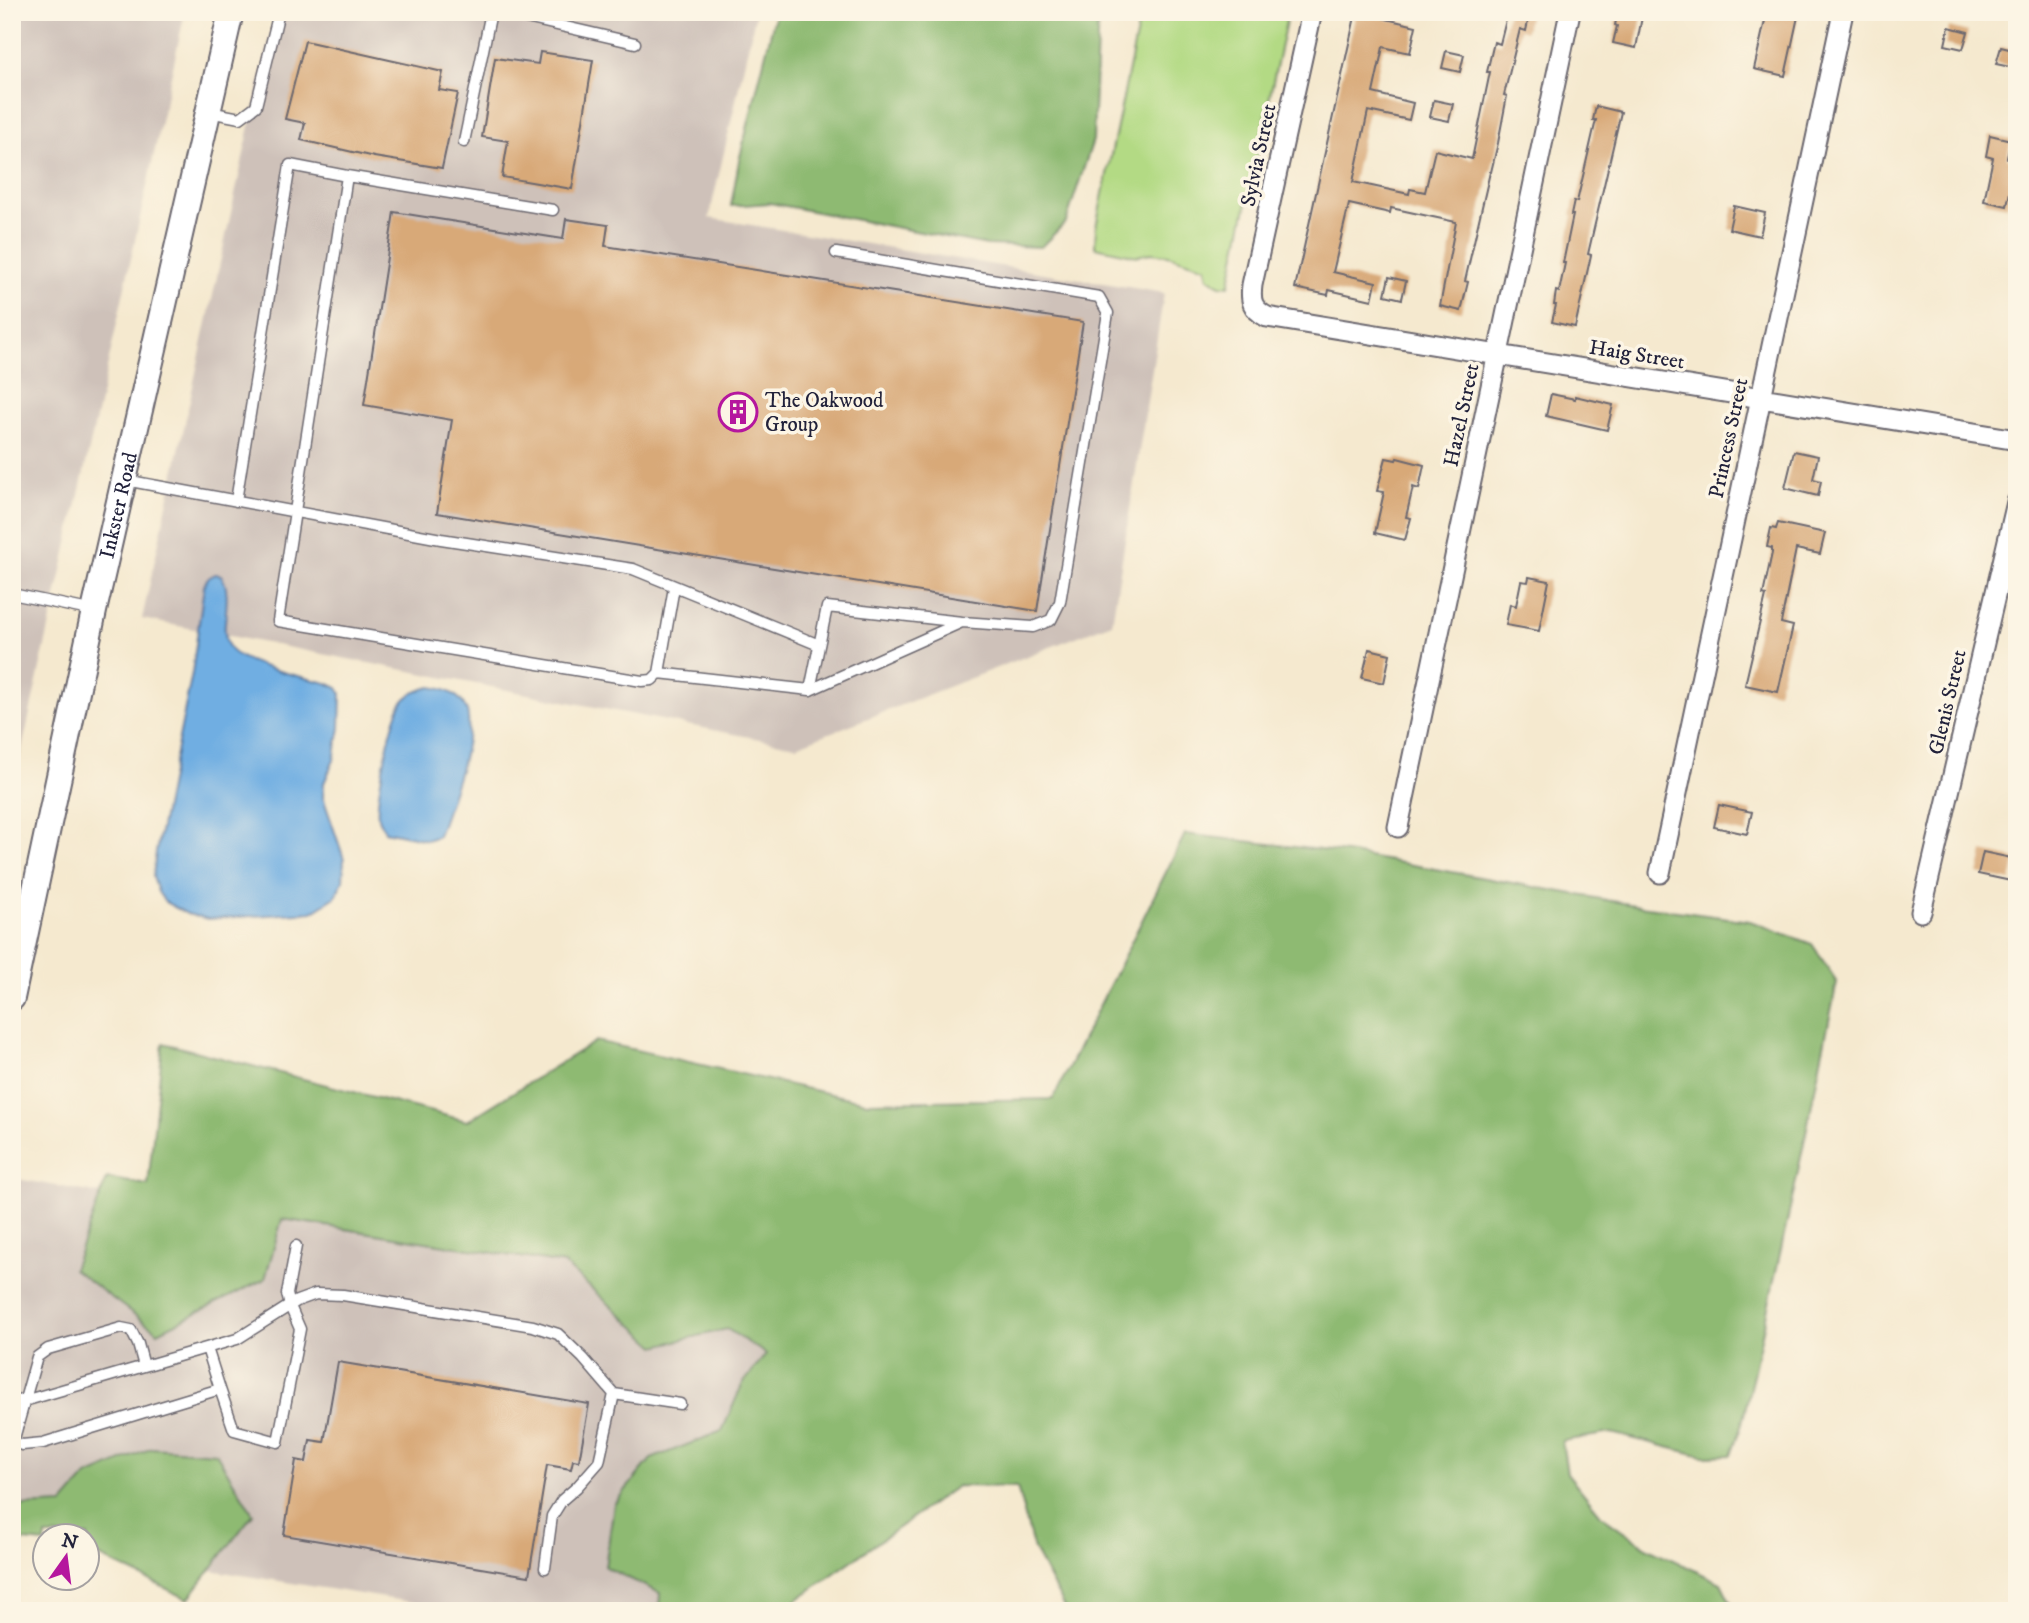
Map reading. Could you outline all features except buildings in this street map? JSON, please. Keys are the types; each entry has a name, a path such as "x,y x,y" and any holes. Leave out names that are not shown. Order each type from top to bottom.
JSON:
{"street":[{"name":"Inkster Road","path":"12,998 94,611 231,12"},
{"name":"Sylvia Street","path":"1254,307 1251,299 1252,285 1312,12"},
{"name":"Hazel Street","path":"1398,827 1570,12"},
{"name":"Princess Street","path":"1660,873 1843,12"},
{"name":"Haig Street","path":"1254,307 1267,317 2017,440"},
{"name":"Glenis Street","path":"1921,912 2017,502"}],"lane":[{"path":"208,111 240,118 256,106 279,12"},
{"path":"464,142 491,12"},
{"path":"501,12 635,43"},
{"path":"236,501 290,165 553,210"},
{"path":"347,176 278,621 642,681 652,680 659,673 674,587"},
{"path":"810,690 827,607 962,622 1032,626 1051,620 1060,602 1108,313 1099,297 836,253"},
{"path":"125,480 441,538 633,569 819,645"},
{"path":"12,594 94,611"},
{"path":"659,673 810,690 962,622"},
{"path":"206,1348 233,1430 278,1442 300,1329 287,1294 296,1246"},
{"path":"12,1399 24,1401 237,1339 290,1306 316,1294 343,1295 533,1326 558,1335 583,1358 614,1394 680,1404"},
{"path":"144,1366 131,1330 121,1328 48,1349 37,1357 13,1442 22,1445 43,1443 219,1389"},
{"path":"545,1568 552,1516 562,1500 599,1462 614,1394"}],"shaded area":[{"path":"12,12 185,12 12,793"},
{"path":"275,12 756,12 709,218 1164,293 1112,623 796,746 142,619"},
{"path":"12,1178 101,1194 73,1269 264,1279 282,1219 564,1264 656,1346 727,1329 766,1354 742,1385 722,1431 651,1459 659,1611 467,1611 210,1570 253,1514 87,1476 63,1504 20,1506 12,1501"}],"green space":[{"path":"776,12 1098,12 1093,140 1066,222 1041,247 987,245 770,203 731,206 739,161"},
{"path":"1141,12 1288,12 1229,286 1208,278 1206,267 1168,255 1151,253 1137,256 1095,247 1096,227"},
{"path":"1185,834 1346,853 1640,906 1750,921 1812,944 1837,982 1742,1424 1731,1455 1703,1456 1611,1433 1562,1441 1567,1473 1601,1515 1646,1547 1721,1583 1735,1611 1067,1611 1034,1550 1017,1487 957,1486 781,1611 659,1611 660,1593 605,1567 614,1504 651,1459 722,1431 742,1385 766,1354 727,1329 656,1346 564,1264 282,1219 265,1279 158,1332 73,1269 107,1178 148,1185 163,1043 467,1121 596,1041 866,1102 1053,1099"},
{"path":"152,1448 216,1453 253,1514 188,1599 102,1558 102,1522 32,1522 32,1542 12,1540 12,1501 20,1506 63,1504 87,1476"}],"water":[{"path":"215,574 221,575 226,586 226,640 236,655 260,665 327,683 338,688 341,693 340,728 334,760 324,783 323,797 344,859 343,881 335,897 312,912 208,919 187,914 165,902 153,877 192,673 204,586 207,579"},
{"path":"431,687 447,691 463,704 468,721 468,736 460,772 438,836 427,840 385,831 379,822 378,812 384,761 398,711 408,697"}],"place":[{"name":"The Oakwood Group","path":"738,412"}]}
